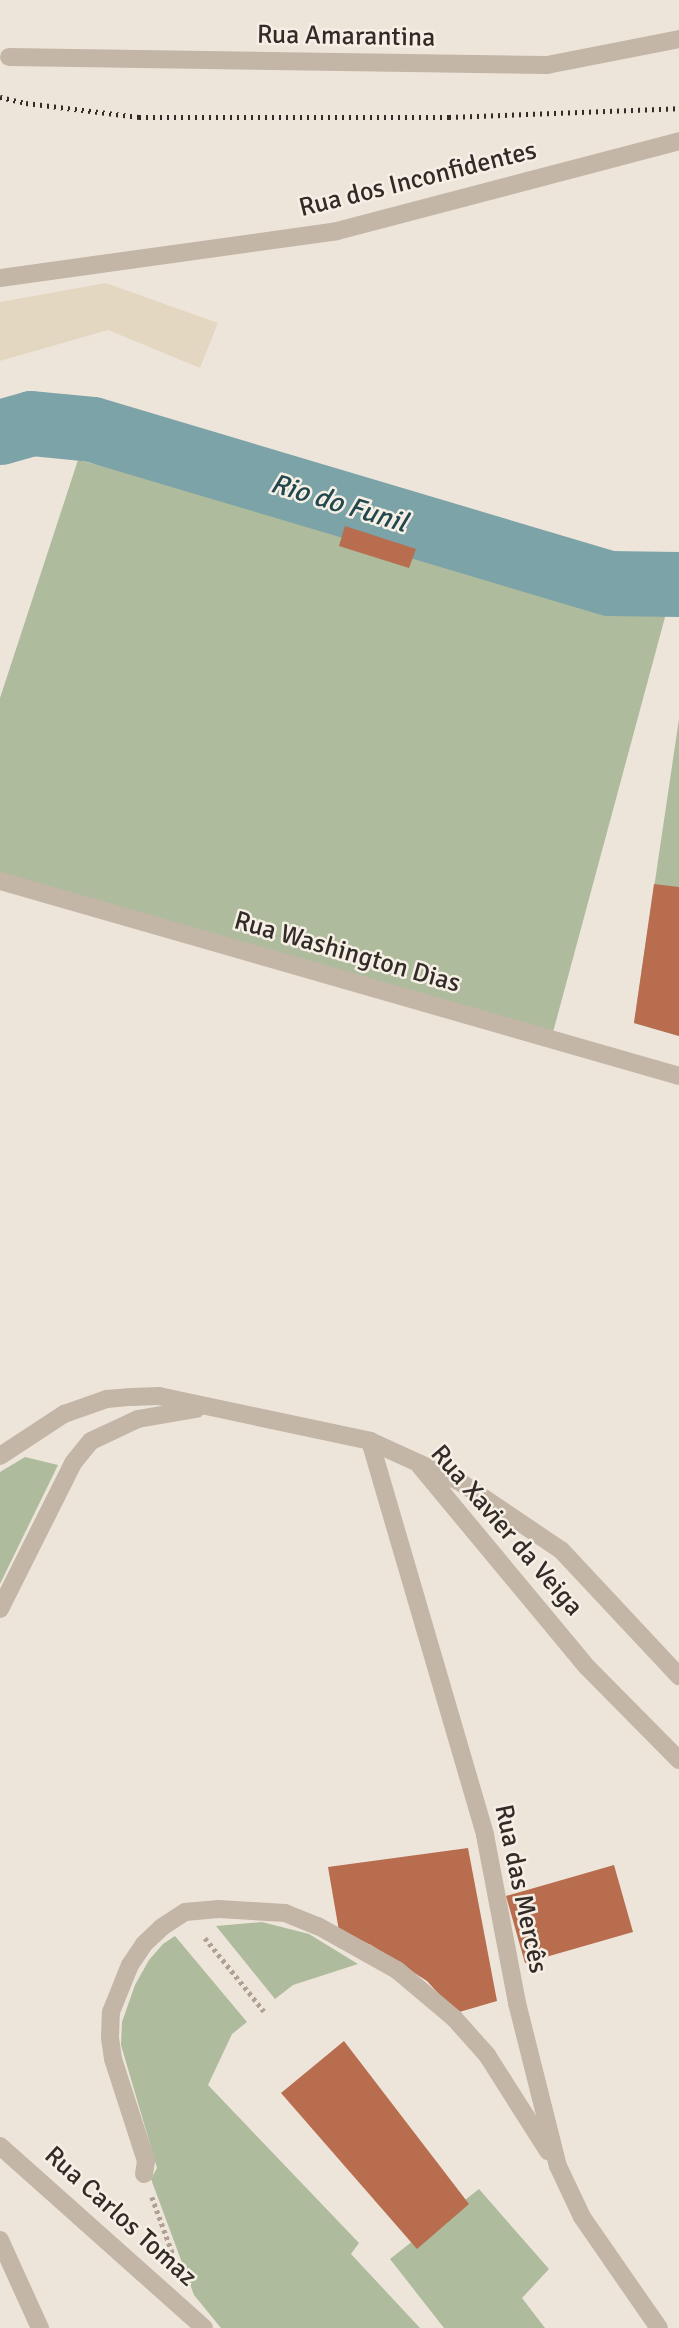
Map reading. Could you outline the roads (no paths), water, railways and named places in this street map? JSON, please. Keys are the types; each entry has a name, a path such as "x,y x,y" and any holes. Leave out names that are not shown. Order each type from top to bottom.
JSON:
{"street":[{"name":"Rua Amarantina","path":"9,57 547,65 679,39"},
{"name":"Rua dos Inconfidentes","path":"0,278 337,231 679,141"},
{"name":"Rua Washington Dias","path":"0,881 679,1076"},
{"name":"Rua Xavier da Veiga","path":"0,1456 64,1414 107,1399 159,1396 370,1441 416,1460 587,1667 679,1760"},
{"path":"0,1609 73,1464 91,1441 138,1419 206,1407"},
{"name":"Rua das Mercês","path":"370,1441 485,1835 517,2003 558,2166 582,2217 659,2328"},
{"path":"416,1460 493,1501 561,1550 679,1676"},
{"path":"144,2174 146,2161 113,2059 111,2012 118,1989 144,1944 162,1927 185,1912 219,1909 285,1913 318,1926 397,1970 454,2018 487,2055 558,2166"},
{"name":"Rua Carlos Tomaz","path":"0,2146 204,2328"},
{"path":"0,2240 40,2328"}],"waterway":[{"name":"Rio do Funil","path":"0,432 31,423 92,429 609,583 679,584"}],"railway":[{"path":"0,97 26,103 139,117 449,117 679,108"}]}
